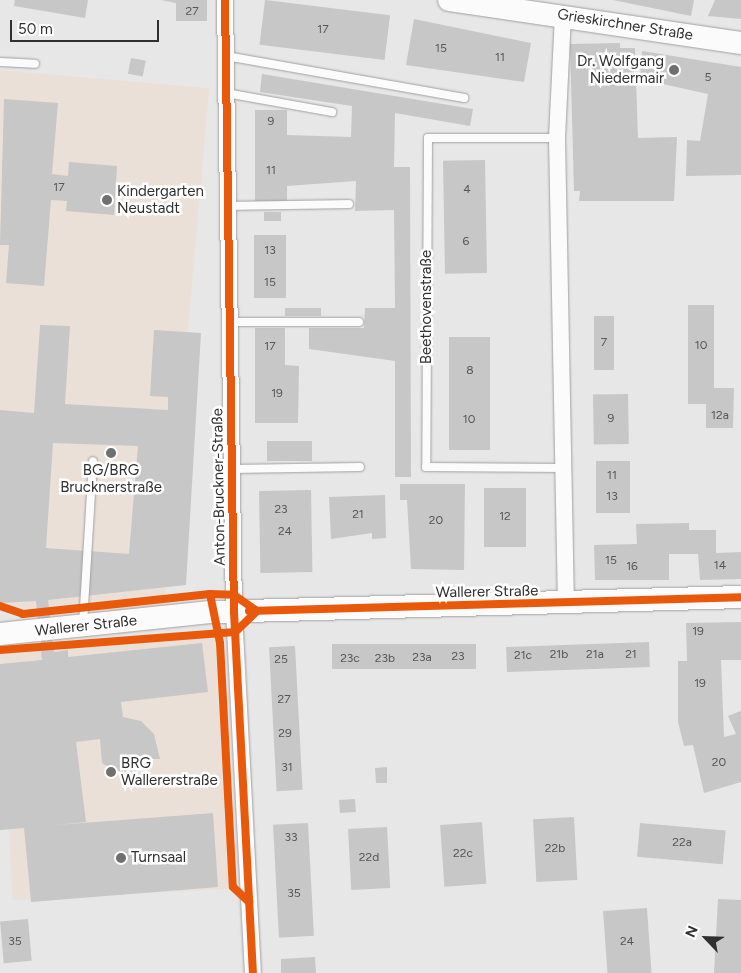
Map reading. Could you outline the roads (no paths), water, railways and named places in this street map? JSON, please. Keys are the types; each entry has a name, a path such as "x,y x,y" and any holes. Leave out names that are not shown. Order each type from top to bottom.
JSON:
{"street":[{"name":"Anton-Bruckner-Straße","path":"225,0 234,612 253,973"},
{"name":"Grieskirchner Straße","path":"449,0 486,3 741,43"},
{"path":"563,15 557,138 566,604"},
{"name":"Wallerer Straße","path":"0,634 234,612 566,604 741,597"}],"lane":[{"path":"226,56 464,98"},
{"path":"0,62 35,64"},
{"path":"226,93 332,112"},
{"name":"Beethovenstraße","path":"557,138 428,138 426,467 563,468"},
{"path":"228,206 349,204"},
{"path":"230,322 359,322"},
{"path":"83,626 94,461"},
{"path":"232,469 360,467"}],"place":[{"name":"Dr. Wolfgang Niedermair","path":"674,70"},
{"name":"Kindergarten Neustadt","path":"107,200"},
{"name":"BG/BRG Brucknerstraße","path":"111,453"},
{"name":"BRG Wallererstraße","path":"111,772"},
{"name":"Turnsaal","path":"121,858"}]}
